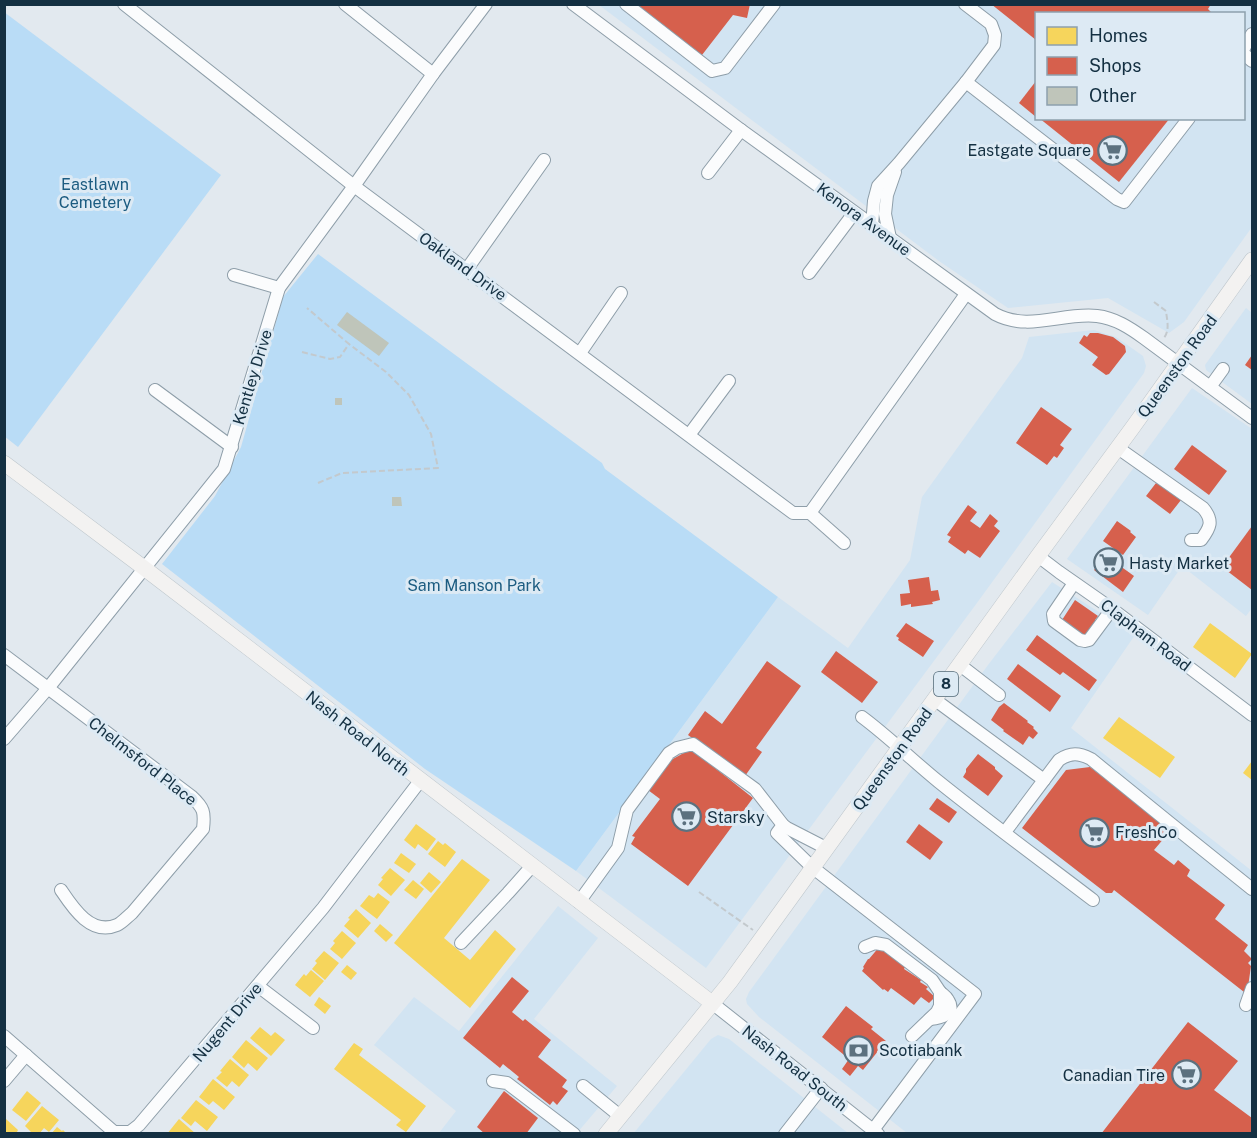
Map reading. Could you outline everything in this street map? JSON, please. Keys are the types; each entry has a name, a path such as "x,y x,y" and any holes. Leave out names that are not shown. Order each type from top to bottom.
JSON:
{"main road":[{"name":"Queenston Road","path":"606,1134 730,982 1252,260"},
{"name":"Nash Road North","path":"4,463 712,1003"}],"street":[{"name":"Oakland Drive","path":"124,4 354,186 794,513 810,513 844,543"},
{"path":"345,4 433,74"},
{"name":"Kentley Drive","path":"4,739 49,687 224,469 279,288 486,4"},
{"name":"Kenora Avenue","path":"573,4 995,315 1005,320 1019,322 1083,316 1109,319 1128,327 1157,347 1252,418"},
{"path":"626,4 712,71 725,68 774,4"},
{"path":"872,225 878,186 966,82 994,45 995,35 991,24 965,4"},
{"path":"966,82 1117,199 1124,202 1187,120"},
{"path":"708,173 741,130"},
{"path":"467,269 544,160"},
{"path":"890,238 885,214 887,195 899,163"},
{"path":"809,273 855,213"},
{"path":"234,275 279,288"},
{"path":"580,353 621,293"},
{"path":"810,513 966,294"},
{"path":"1210,387 1223,369"},
{"path":"689,435 729,381"},
{"path":"155,390 232,447"},
{"path":"1118,448 1203,508 1209,515 1209,530 1201,540 1191,540"},
{"name":"Clapham Road","path":"1038,556 1252,715"},
{"path":"1074,582 1053,614 1054,621 1080,640 1089,640 1112,609"},
{"path":"4,655 49,687"},
{"path":"960,665 999,695"},
{"name":"Chelmsford Place","path":"49,687 191,796 200,805 204,814 203,829 132,913 118,925 104,928 91,923 75,912 61,890"},
{"path":"934,699 1044,780"},
{"path":"862,717 941,784 1093,900"},
{"path":"579,902 618,848 627,810 669,753 677,748 693,744 755,789 780,829 812,867 975,994 875,1132"},
{"path":"1005,832 1059,760 1067,755 1083,754 1252,888"},
{"name":"Nugent Drive","path":"4,1036 114,1132 130,1132 139,1125 323,908 420,781"},
{"path":"780,829 800,835 826,848"},
{"path":"460,943 532,866"},
{"path":"865,947 875,943 886,945 932,980 948,1000 950,1006 946,1016 930,1019 912,1036"},
{"path":"258,986 313,1028"},
{"path":"1246,1005 1252,988"},
{"name":"Nash Road South","path":"712,1003 875,1132"},
{"path":"4,1081 26,1055"},
{"path":"493,1081 507,1083 574,1134"},
{"path":"582,1086 620,1116"},
{"path":"785,1134 821,1088"}],"path":[{"path":"1154,302 1166,311 1168,327 1167,334 1157,347"},
{"path":"307,308 386,372 409,395 431,434 438,468 342,473 318,483"},
{"path":"302,352 330,359 340,357 350,344"},
{"path":"699,892 762,937"}],"shaded area":[{"path":"599,5 1252,5 1252,227 1184,322 1169,333 1108,298 1008,308 939,261"},
{"path":"1246,308 1252,313 1252,404 1206,370 1205,365"},
{"path":"1094,330 1116,337 1143,356 1146,366 1144,373 974,607 706,968 576,871 778,597 848,648 910,560 922,497 1022,358 1029,337"},
{"path":"1192,388 1252,429 1252,608 1246,616 1182,566 1148,615 1067,559"},
{"path":"1052,582 1135,635 1071,728 1252,871 1252,1133 907,1133 759,1017 747,1004 746,999 749,992 988,665"},
{"path":"558,906 598,938 534,1019 617,1086 577,1133 439,1133 456,1111 374,1045 414,997 459,1031"},
{"path":"718,1035 729,1039 848,1133 633,1134 711,1039"}],"green space":[{"name":"Eastlawn Cemetery","path":"4,12 221,175 18,447 4,436"},
{"name":"Sam Manson Park","path":"318,254 602,463 605,469 778,597 576,871 425,769 162,564 215,496 241,447 283,297"}],"building: Homes":[{"path":"1210,623 1252,654 1235,678 1193,647"},
{"path":"1119,717 1175,757 1160,778 1103,738"},
{"path":"1252,761 1252,780 1243,773"},
{"path":"416,824 436,839 427,851 418,844 415,849 404,840"},
{"path":"438,841 443,845 445,843 456,852 445,867 428,854"},
{"path":"401,853 416,864 409,873 394,863"},
{"path":"462,859 490,880 444,938 470,960 495,930 516,949 470,1008 394,943"},
{"path":"390,868 405,880 391,896 378,885"},
{"path":"429,872 441,882 431,893 420,883"},
{"path":"413,880 424,889 416,899 404,890"},
{"path":"378,893 390,902 377,919 360,906 369,895 374,898"},
{"path":"356,909 371,923 358,938 344,926"},
{"path":"380,924 393,935 386,942 374,931"},
{"path":"342,931 356,943 342,959 330,949 335,943 333,941"},
{"path":"324,951 339,963 325,980 312,969 317,963 315,961"},
{"path":"347,965 357,973 351,980 341,972"},
{"path":"311,970 324,981 310,997 295,985 304,974 306,976"},
{"path":"319,997 331,1006 325,1014 314,1005"},
{"path":"260,1027 271,1036 275,1032 285,1040 271,1056 250,1038"},
{"path":"246,1040 268,1058 257,1071 248,1063 244,1068 232,1057"},
{"path":"354,1043 363,1049 359,1055 426,1106 406,1132 396,1125 401,1120 334,1069"},
{"path":"230,1059 249,1075 239,1087 232,1081 227,1087 216,1078"},
{"path":"213,1079 235,1097 224,1110 213,1101 209,1105 199,1097"},
{"path":"27,1091 41,1103 26,1121 12,1110"},
{"path":"196,1100 218,1117 207,1131 195,1121 191,1126 181,1118"},
{"path":"42,1106 59,1120 49,1132 44,1128 39,1134 33,1134 25,1126"},
{"path":"6,1119 18,1130 16,1134 8,1134 4,1130"},
{"path":"179,1119 196,1134 167,1134"},
{"path":"57,1127 63,1130 67,1134 51,1134"}],"building: Shops":[{"path":"636,4 750,4 747,18 733,15 702,55"},
{"path":"991,4 1211,4 1208,9 1211,12 1035,12 1035,39"},
{"name":"Eastgate Square","path":"1035,82 1035,116 1019,103"},
{"name":"Eastgate Square","path":"1042,120 1168,120 1119,182"},
{"path":"1090,333 1113,337 1125,346 1126,352 1109,374 1106,375 1092,365 1098,357 1079,343 1084,335 1087,337"},
{"path":"1252,355 1252,370 1245,365"},
{"path":"1041,407 1072,429 1060,445 1064,448 1057,458 1054,456 1047,465 1016,443"},
{"path":"1192,445 1227,471 1209,495 1174,469"},
{"path":"1156,483 1163,487 1165,485 1181,500 1170,514 1146,496"},
{"path":"968,505 977,512 970,521 980,528 990,514 998,521 994,526 1000,531 980,558 968,550 965,554 948,542 951,537 947,535"},
{"path":"1117,521 1136,537 1123,555 1103,541"},
{"path":"1252,526 1252,590 1222,567"},
{"path":"1105,555 1134,576 1123,592 1094,570"},
{"path":"929,577 931,591 938,590 940,600 932,602 933,604 901,606 900,594 910,593 908,580"},
{"path":"1075,600 1098,616 1095,620 1099,623 1085,636 1062,620"},
{"path":"906,623 934,641 923,657 898,640 896,636"},
{"path":"1037,635 1097,680 1089,691 1063,672 1060,675 1026,650"},
{"path":"836,651 878,682 862,703 821,672"},
{"path":"767,661 801,686 756,748 762,752 745,776 688,735 705,711 722,724"},
{"path":"1018,664 1061,696 1050,712 1007,679"},
{"path":"1004,703 1034,727 1038,733 1033,739 1029,736 1023,745 991,720"},
{"path":"691,749 753,798 688,886 631,844 635,837 632,836 660,799 648,790 671,760"},
{"path":"978,754 1003,776 988,796 963,777 966,769"},
{"path":"1090,767 1171,830 1154,850 1174,865 1178,860 1190,870 1187,876 1225,905 1215,919 1248,945 1244,951 1252,959 1248,963 1251,966 1248,987 1244,992 1114,890 1112,893 1106,893 1022,828 1066,770"},
{"path":"937,798 957,812 949,823 929,809"},
{"path":"919,824 943,842 930,860 906,842"},
{"path":"880,946 905,967 904,969 928,987 926,989 935,997 929,1003 921,997 914,1005 891,988 888,992 883,990 862,971 868,959"},
{"path":"512,977 529,991 512,1012 523,1021 525,1019 551,1040 538,1057 567,1080 562,1087 568,1091 557,1105 553,1101 550,1105 517,1079 519,1077 503,1064 500,1068 463,1038"},
{"name":"Scotiabank","path":"846,1006 873,1027 871,1029 886,1041 863,1070 858,1066 850,1076 842,1069 849,1059 822,1037"},
{"name":"Canadian Tire","path":"1188,1022 1238,1061 1214,1090 1252,1118 1252,1134 1101,1134"},
{"path":"504,1091 538,1118 526,1134 485,1134 477,1127"}],"building: Other":[{"path":"347,312 389,343 379,356 337,325"},
{"path":"335,398 342,398 342,405 335,405"},
{"path":"392,497 401,497 402,506 392,506"}],"place":[{"name":"Eastgate Square","path":"1112,150"},
{"name":"Hasty Market","path":"1108,563"},
{"name":"Starsky","path":"686,817"},
{"name":"FreshCo","path":"1094,832"},
{"name":"Scotiabank","path":"858,1050"},
{"name":"Canadian Tire","path":"1186,1075"}]}
